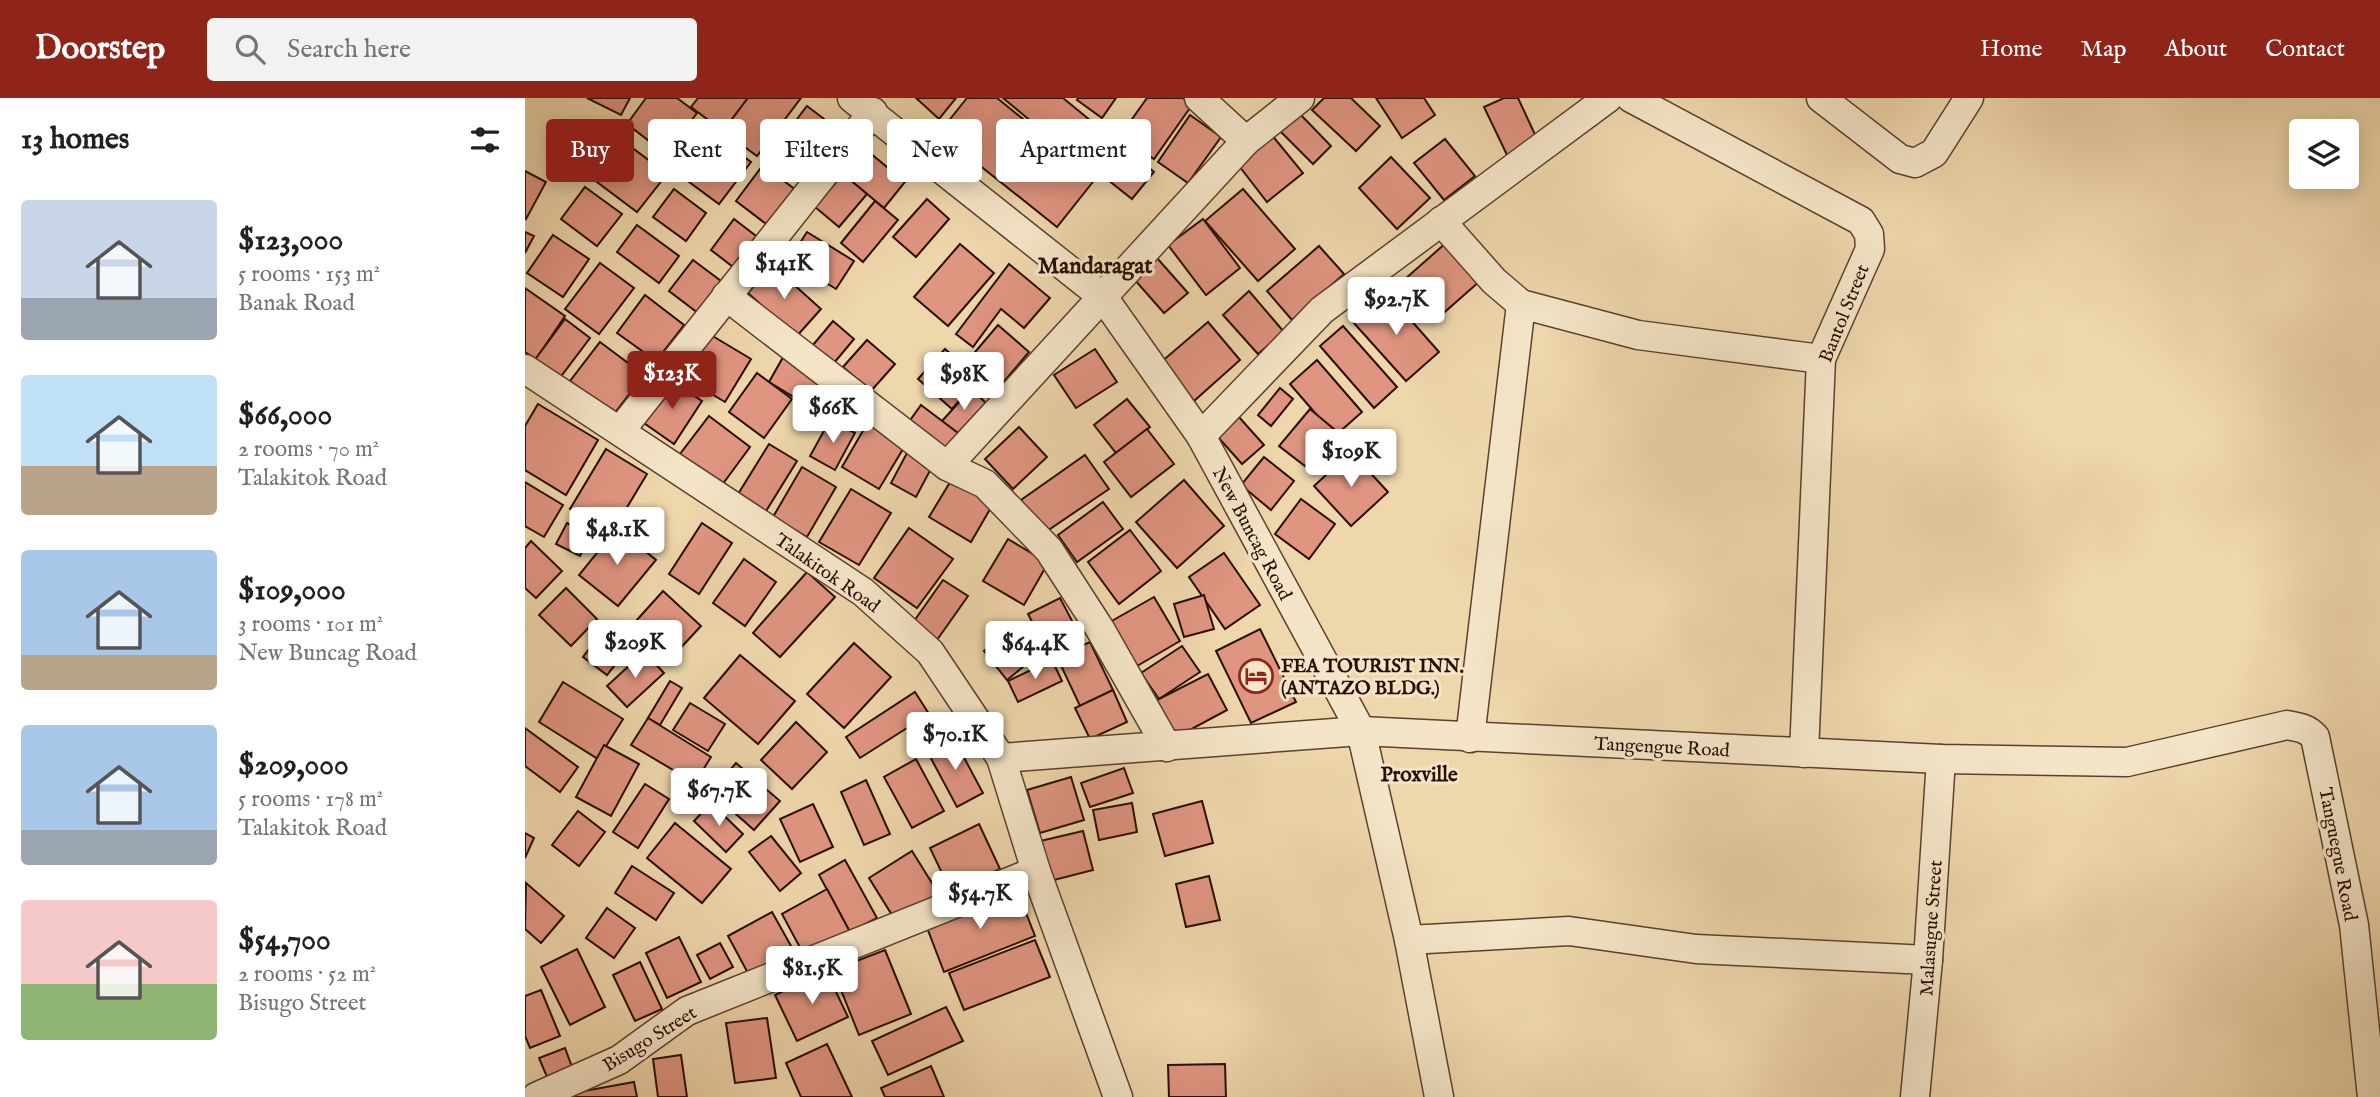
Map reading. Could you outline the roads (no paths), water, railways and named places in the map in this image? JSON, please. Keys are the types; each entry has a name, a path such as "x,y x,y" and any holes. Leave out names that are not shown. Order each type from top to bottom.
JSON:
{"street":[{"path":"1199,98 1246,141"},
{"path":"947,466 1246,141 1300,98"},
{"path":"1201,436 1322,310 1608,98"},
{"name":"Bantol Street","path":"1630,98 1861,221 1869,234 1870,249 1821,359 1804,753"},
{"path":"1821,98 1900,159 1915,163 1934,153 1969,98"},
{"path":"620,431 804,202 862,105"},
{"name":"New Buncag Road","path":"862,105 1103,297 1201,436 1361,731 1409,940 1439,1097"},
{"path":"1441,221 1495,281 1521,304 1638,335 1821,359"},
{"path":"726,296 947,466 985,484 1049,550 1100,629 1167,747"},
{"path":"1470,738 1521,304"},
{"name":"Talakitok Road","path":"525,369 863,592 930,652 1001,758 1036,871 1118,1097"},
{"name":"Tangengue Road","path":"1001,758 1361,731 1941,759 2127,762 2287,724 2309,730 2315,737"},
{"name":"Tanguegue Road","path":"2315,737 2354,925 2372,1097"},
{"name":"Malasugue Street","path":"1915,1097 1928,960 1941,759"},
{"name":"Bisugo Street","path":"536,1097 619,1060 687,1011 1036,871"},
{"path":"1409,940 1569,931 1696,949 1928,960"}],"place":[{"name":"FEA TOURIST INN. (ANTAZO BLDG.)","path":"1256,676"}],"district":[{"name":"Mandaragat","path":"1095,265"},
{"name":"Proxville","path":"1419,774"}]}
